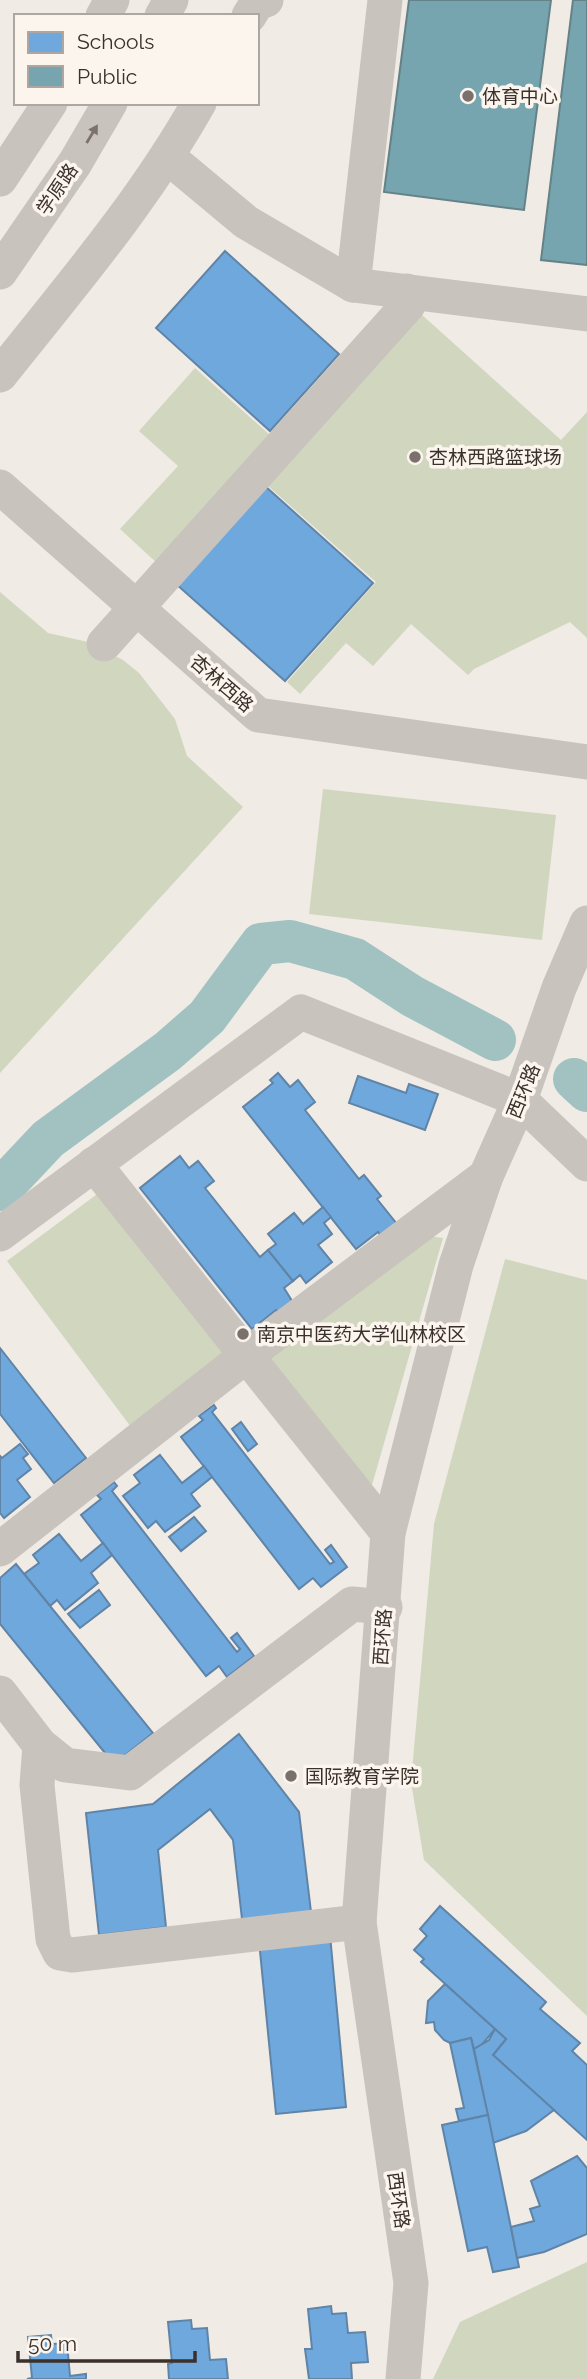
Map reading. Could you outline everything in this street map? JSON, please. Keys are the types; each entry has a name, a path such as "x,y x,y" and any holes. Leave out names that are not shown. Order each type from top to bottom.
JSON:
{"street":[{"path":"250,14 257,3 266,0"},
{"path":"354,285 385,0"},
{"path":"0,178 49,105"},
{"name":"学原路","path":"0,272 75,163 109,105"},
{"path":"0,375 168,157 198,105"},
{"path":"168,157 246,222 354,285 587,314"},
{"path":"104,644 408,305 407,291"},
{"name":"杏林西路","path":"0,487 258,715 587,762"},
{"name":"西环路","path":"403,2379 411,2283 359,1922 385,1607 388,1533 456,1265 486,1177 520,1100 559,988 587,923"},
{"path":"0,1234 301,1012 520,1100 587,1164"},
{"path":"94,1164 388,1533"},
{"path":"0,1549 247,1355 486,1177"},
{"path":"0,1693 40,1745 65,1765 130,1773 352,1604 385,1607"},
{"path":"40,1745 37,1784 52,1939 60,1953 72,1955 359,1922"}],"green space":[{"path":"421,314 561,440 587,412 587,638 570,622 474,669 468,675 411,624 373,666 346,643 300,694 287,682 376,582 267,485"},
{"path":"195,368 272,437 158,564 120,529 178,466 139,431"},
{"path":"0,592 48,633 88,642 123,660 139,673 175,719 187,756 243,807 0,1073"},
{"path":"323,789 556,815 542,940 309,914"},
{"path":"104,1189 228,1355 131,1427 7,1261"},
{"path":"429,1236 443,1238 370,1492 267,1360"},
{"path":"505,1259 587,1280 587,2016 424,1860 411,1782 434,1524"},
{"path":"587,2262 587,2379 433,2379 460,2322"}],"building: Schools":[{"path":"225,251 339,354 270,431 156,328"},
{"path":"265,486 373,583 285,681 176,584"},
{"path":"278,1073 290,1087 298,1080 315,1102 305,1110 359,1179 364,1175 381,1196 377,1199 397,1224 381,1236 378,1232 356,1249 243,1107 273,1083 270,1080"},
{"path":"358,1076 406,1093 409,1084 438,1094 425,1130 349,1103"},
{"path":"180,1156 189,1168 198,1161 214,1181 205,1188 260,1257 268,1250 293,1281 284,1288 294,1304 280,1314 276,1310 252,1329 140,1188"},
{"path":"323,1207 331,1217 324,1223 332,1234 318,1245 332,1262 306,1283 300,1275 293,1281 268,1250 276,1244 268,1234 294,1213 303,1224"},
{"path":"0,1348 86,1458 54,1483 0,1414"},
{"path":"214,1405 216,1408 212,1412 330,1564 334,1562 325,1550 331,1545 347,1567 321,1587 313,1578 299,1589 181,1437 203,1420 199,1416"},
{"path":"241,1422 257,1444 248,1451 232,1429"},
{"path":"20,1444 28,1454 23,1458 31,1469 17,1480 30,1497 4,1518 0,1513 0,1456 2,1458"},
{"path":"160,1455 182,1483 204,1466 212,1477 191,1494 200,1506 165,1532 156,1521 148,1528 123,1496 140,1483 134,1475"},
{"path":"114,1482 117,1486 112,1491 237,1652 240,1649 231,1638 237,1633 254,1656 227,1677 219,1666 206,1676 81,1515 101,1499 97,1495"},
{"path":"194,1517 206,1531 181,1551 169,1537"},
{"path":"59,1534 81,1561 103,1543 112,1555 91,1573 98,1583 65,1610 57,1600 50,1606 24,1574 39,1563 33,1555"},
{"path":"16,1564 153,1733 114,1764 0,1624 0,1578"},
{"path":"99,1590 110,1605 80,1628 68,1614"},
{"path":"239,1734 299,1812 311,1912 242,1919 233,1840 210,1809 158,1850 166,1927 99,1935 86,1813 153,1804"},
{"path":"440,1906 546,2002 540,2009 580,2043 572,2051 587,2065 587,2140 493,2055 506,2039 421,1962 424,1959 414,1950 427,1936 420,1929"},
{"path":"330,1935 346,2107 276,2114 259,1941"},
{"path":"445,1984 495,2029 480,2047 474,2049 471,2038 450,2043 435,2030 434,2022 426,2023 428,2001"},
{"path":"495,2029 506,2039 493,2055 554,2110 526,2131 493,2143 474,2049 489,2040"},
{"path":"471,2038 488,2115 459,2121 456,2109 464,2108 450,2043"},
{"path":"488,2115 519,2267 493,2272 487,2247 468,2251 442,2125"},
{"path":"577,2156 587,2168 587,2234 544,2252 517,2258 511,2227 534,2221 530,2209 540,2206 531,2181"},
{"path":"331,2306 332,2314 346,2313 348,2333 365,2332 368,2362 351,2363 352,2379 309,2379 305,2349 312,2349 308,2309"},
{"path":"191,2320 192,2329 207,2328 210,2360 226,2359 228,2379 169,2379 168,2364 172,2363 168,2322"},
{"path":"51,2335 52,2344 67,2343 70,2376 86,2374 86,2379 27,2379 32,2378 28,2337"}],"building: Public":[{"name":"体育中心","path":"409,0 551,0 524,210 384,192"},
{"name":"体育中心","path":"573,0 587,0 587,265 541,260"}],"waterway":[{"path":"0,1190 48,1139 168,1051 207,1017 261,944 290,941 355,959 412,996 495,1040"},
{"path":"574,1079 587,1091"}],"place":[{"name":"体育中心","path":"468,96"},
{"name":"杏林西路篮球场","path":"415,457"},
{"name":"南京中医药大学仙林校区","path":"243,1334"},
{"name":"国际教育学院","path":"291,1776"}]}
